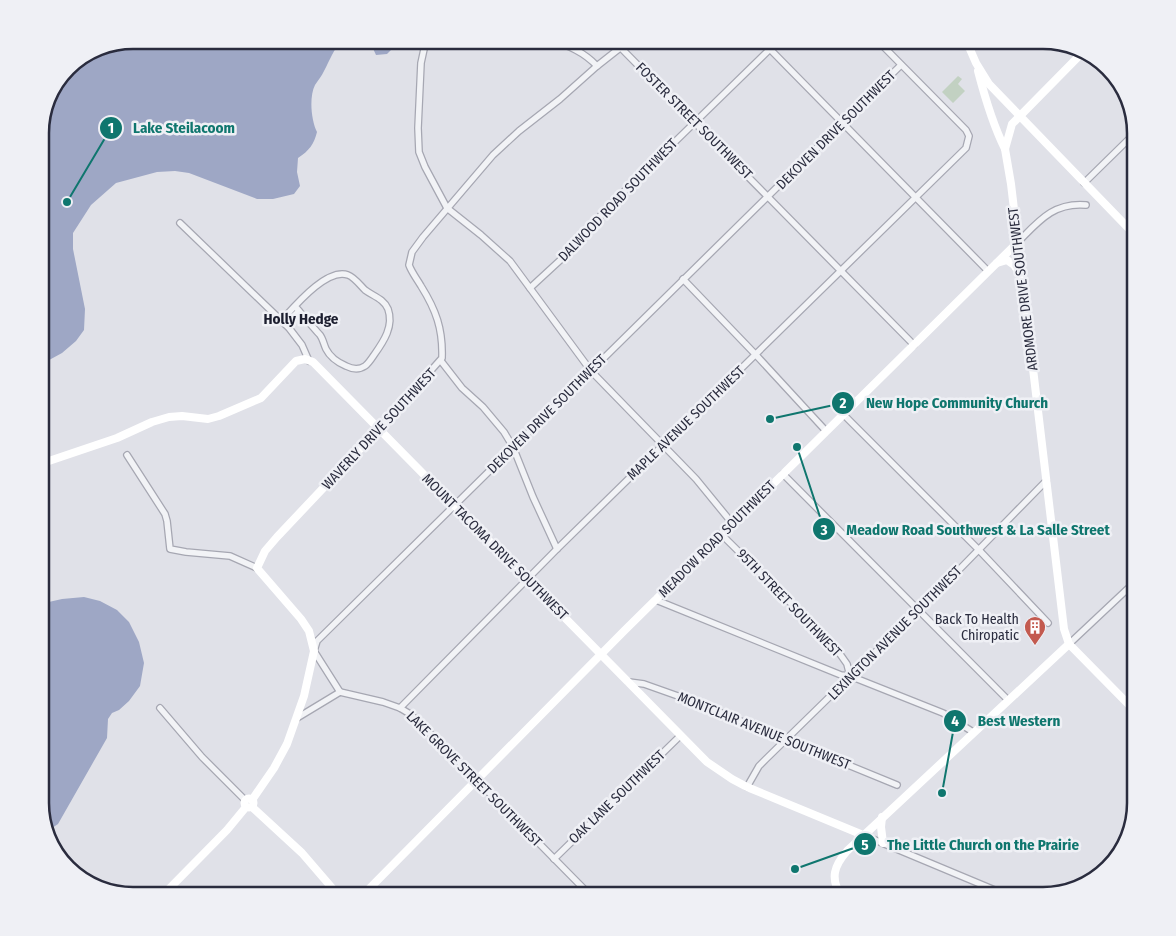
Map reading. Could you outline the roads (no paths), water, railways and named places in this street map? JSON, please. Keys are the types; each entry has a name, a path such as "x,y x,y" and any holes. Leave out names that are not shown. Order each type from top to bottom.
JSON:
{"street":[{"path":"424,49 421,63 419,148 425,167 447,208 510,261 591,371 696,479 732,523"},
{"path":"575,49 597,66"},
{"name":"WAVERLY DRIVE SOUTHWEST","path":"257,568 265,551 276,537 441,361 443,344 440,325 409,263 412,252 475,174 506,142 560,99 597,66 621,49"},
{"name":"FOSTER STREET SOUTHWEST","path":"623,49 914,345"},
{"path":"770,49 988,271"},
{"name":"DALWOOD ROAD SOUTHWEST","path":"530,288 581,241 605,210 770,49"},
{"path":"886,49 901,65"},
{"path":"970,49 989,84 1127,227"},
{"name":"ARDMORE DRIVE SOUTHWEST","path":"1069,644 1061,615 1011,184 1005,150 1010,129 1020,116 1078,57"},
{"path":"976,63 983,93 1005,150"},
{"name":"DEKOVEN DRIVE SOUTHWEST","path":"171,887 227,830 274,768 287,744 304,696 317,641 901,65"},
{"name":"MAPLE AVENUE SOUTHWEST","path":"400,708 558,549 966,148 968,136 962,126 901,65"},
{"path":"1084,183 1127,141"},
{"name":"MEADOW ROAD SOUTHWEST","path":"371,887 732,523 1038,222 1054,209 1068,205 1086,205"},
{"path":"180,223 283,322 302,345 309,361"},
{"path":"996,264 1003,260 1011,262 1017,268 1021,277"},
{"path":"283,322 297,309 302,297 339,273 349,275 372,295 380,299 388,308 389,328 384,342 371,359 364,367 355,369 344,366 332,357 326,349 322,337 297,309"},
{"path":"683,279 756,354 826,431"},
{"path":"49,461 117,438 163,418 175,416 208,419 237,409 261,398 296,361 301,359 309,361"},
{"name":"MOUNT TACOMA DRIVE SOUTHWEST","path":"309,361 316,365 707,762 748,787 863,835"},
{"path":"441,361 462,388 490,415 504,432 513,447 533,497 558,549"},
{"path":"843,414 978,549 1048,623"},
{"path":"127,454 165,514 168,521 170,549 230,556 257,568 309,631 314,651 340,692 296,718"},
{"path":"783,474 1008,700"},
{"name":"LEXINGTON AVENUE SOUTHWEST","path":"748,787 759,766 1046,481"},
{"name":"95TH STREET SOUTHWEST","path":"722,534 835,647 847,664 850,676"},
{"path":"836,887 834,874 838,861 863,835 1127,589"},
{"path":"656,600 841,675 850,676 943,713 973,732"},
{"path":"1069,644 1127,703"},
{"name":"MONTCLAIR AVENUE SOUTHWEST","path":"629,682 644,684 692,701 897,785"},
{"name":"LAKE GROVE STREET SOUTHWEST","path":"340,692 400,708 410,714 582,887"},
{"path":"160,708 202,757 304,856 332,887"},
{"name":"OAK LANE SOUTHWEST","path":"554,859 680,736"},
{"path":"882,817 880,827 883,842"},
{"path":"863,835 987,887"}],"water":[{"path":"336,49 313,90 313,121 317,132 310,147 298,158 297,172 300,186 294,194 273,199 257,199 189,173 175,171 157,172 116,183 91,205 73,233 73,249 85,309 84,330 76,341 62,353 49,360 49,127 55,101 73,73 86,63 116,50"},
{"path":"373,49 392,49 387,54 376,55"},
{"path":"84,597 100,601 117,610 129,622 139,642 144,663 140,686 129,701 119,710 112,713 108,719 107,738 58,824 53,827 49,809 49,602"}],"place":[{"name":"Lake Steilacoom","path":"67,202"},
{"name":"New Hope Community Church","path":"770,419"},
{"name":"Meadow Road Southwest & La Salle Street","path":"797,447"},
{"name":"Back To Health Chiropatic","path":"1035,646"},
{"name":"Best Western","path":"942,793"},
{"name":"The Little Church on the Prairie","path":"795,869"}],"district":[{"name":"Holly Hedge","path":"301,319"}]}
